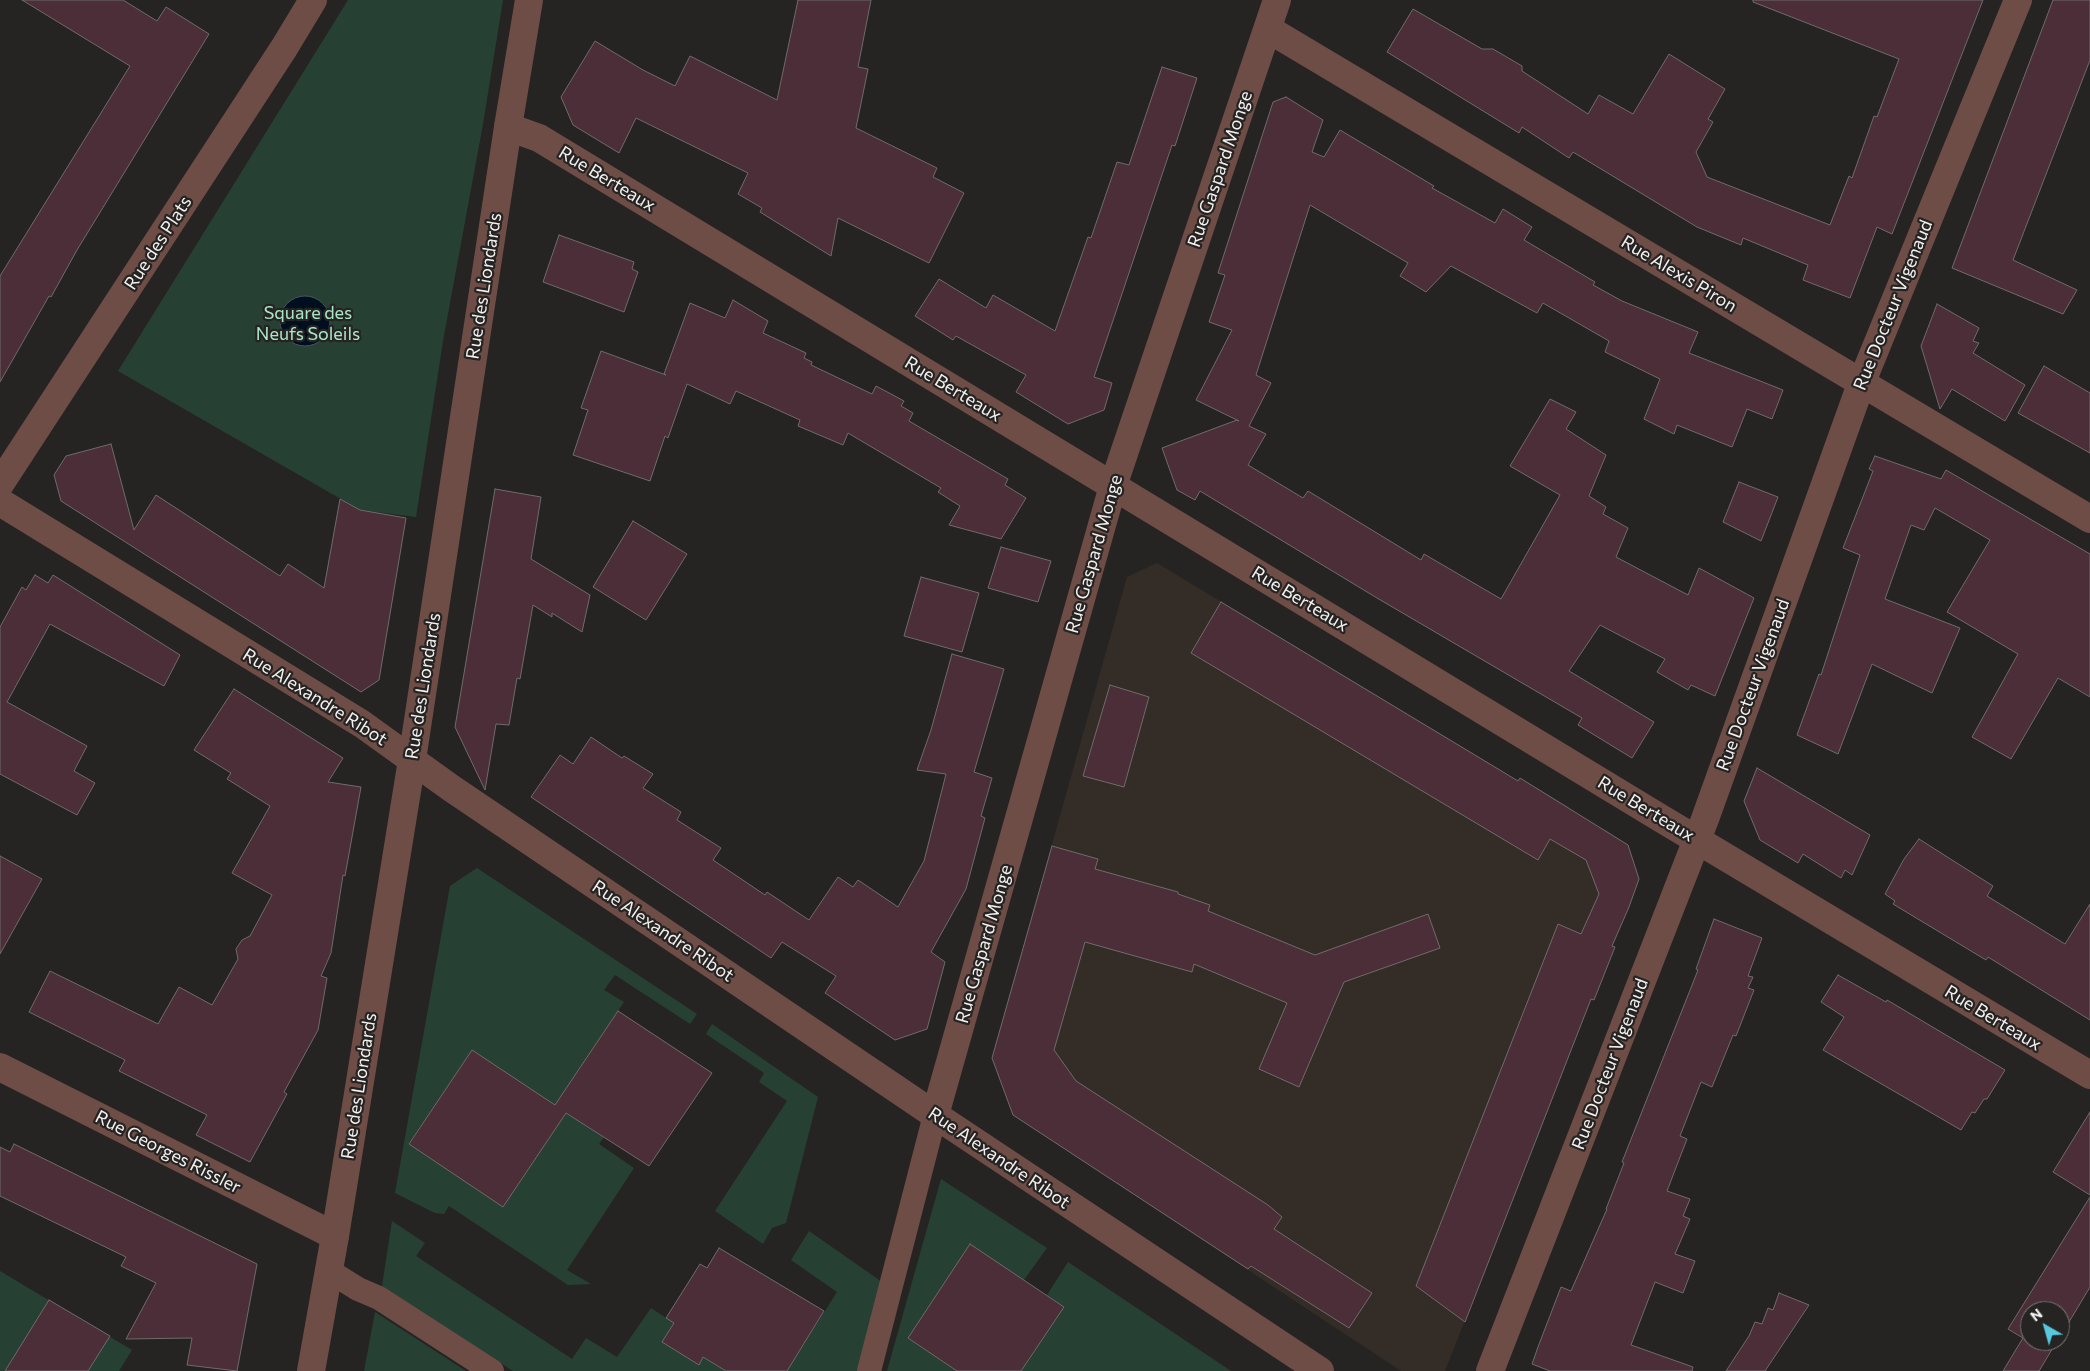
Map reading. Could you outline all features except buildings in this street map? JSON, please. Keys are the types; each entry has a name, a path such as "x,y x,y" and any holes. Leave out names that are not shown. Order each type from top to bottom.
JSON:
{"street":[{"name":"Rue des Plats","path":"0,484 284,48 313,0"},
{"name":"Rue des Liondards","path":"311,1371 335,1236 412,760 529,0"},
{"name":"Rue Gaspard Monge","path":"935,1115 1113,486 1277,0"},
{"name":"Rue Docteur Vigenaud","path":"1490,1371 1697,840 1861,384 2018,0"},
{"name":"Rue Alexis Piron","path":"1268,28 1861,384 2090,519"},
{"name":"Rue Berteaux","path":"508,127 539,138 1697,840 2090,1075"},
{"name":"Rue Alexandre Ribot","path":"0,502 362,724 451,788 935,1115 1320,1371"},
{"name":"Rue Georges Rissler","path":"0,1067 335,1236"},
{"path":"869,1371 935,1115"},
{"path":"329,1271 358,1289 379,1298 492,1371"}],"shaded area":[{"path":"1157,563 1518,781 1520,778 1569,807 1568,810 1603,831 1604,829 1628,845 1639,879 1612,945 1615,947 1594,1000 1591,1000 1445,1371 1401,1371 1013,1115 992,1058 1127,577"}],"green space":[{"name":"Square des Neufs Soleils","path":"348,0 503,0 483,124 443,341 416,517 360,510 118,371"},
{"path":"477,868 697,1014 690,1024 615,975 604,990 624,1002 555,1105 472,1050 409,1143 503,1207 566,1113 604,1137 599,1144 634,1168 567,1270 591,1284 568,1285 449,1206 444,1214 435,1213 395,1193 450,886"},
{"path":"712,1024 818,1097 786,1223 772,1228 763,1244 715,1211 787,1101 759,1082 764,1073 706,1034"},
{"path":"941,1179 1047,1248 1024,1280 970,1245 908,1338 957,1371 887,1371"},
{"path":"392,1221 425,1243 416,1256 572,1359 586,1338 617,1357 651,1308 674,1323 662,1342 699,1365 703,1357 726,1371 513,1371 382,1286"},
{"path":"809,1231 882,1282 858,1371 787,1371 837,1292 791,1260"},
{"path":"1068,1262 1231,1371 1021,1371 1064,1307 1047,1295"},
{"path":"0,1271 132,1350 119,1371 0,1371"},
{"path":"375,1312 466,1371 364,1371"}],"water":[{"path":"300,296 310,296 323,303 330,316 330,326 323,339 310,346 300,346 291,342 284,335 280,326 280,316 284,307 291,300"}]}
